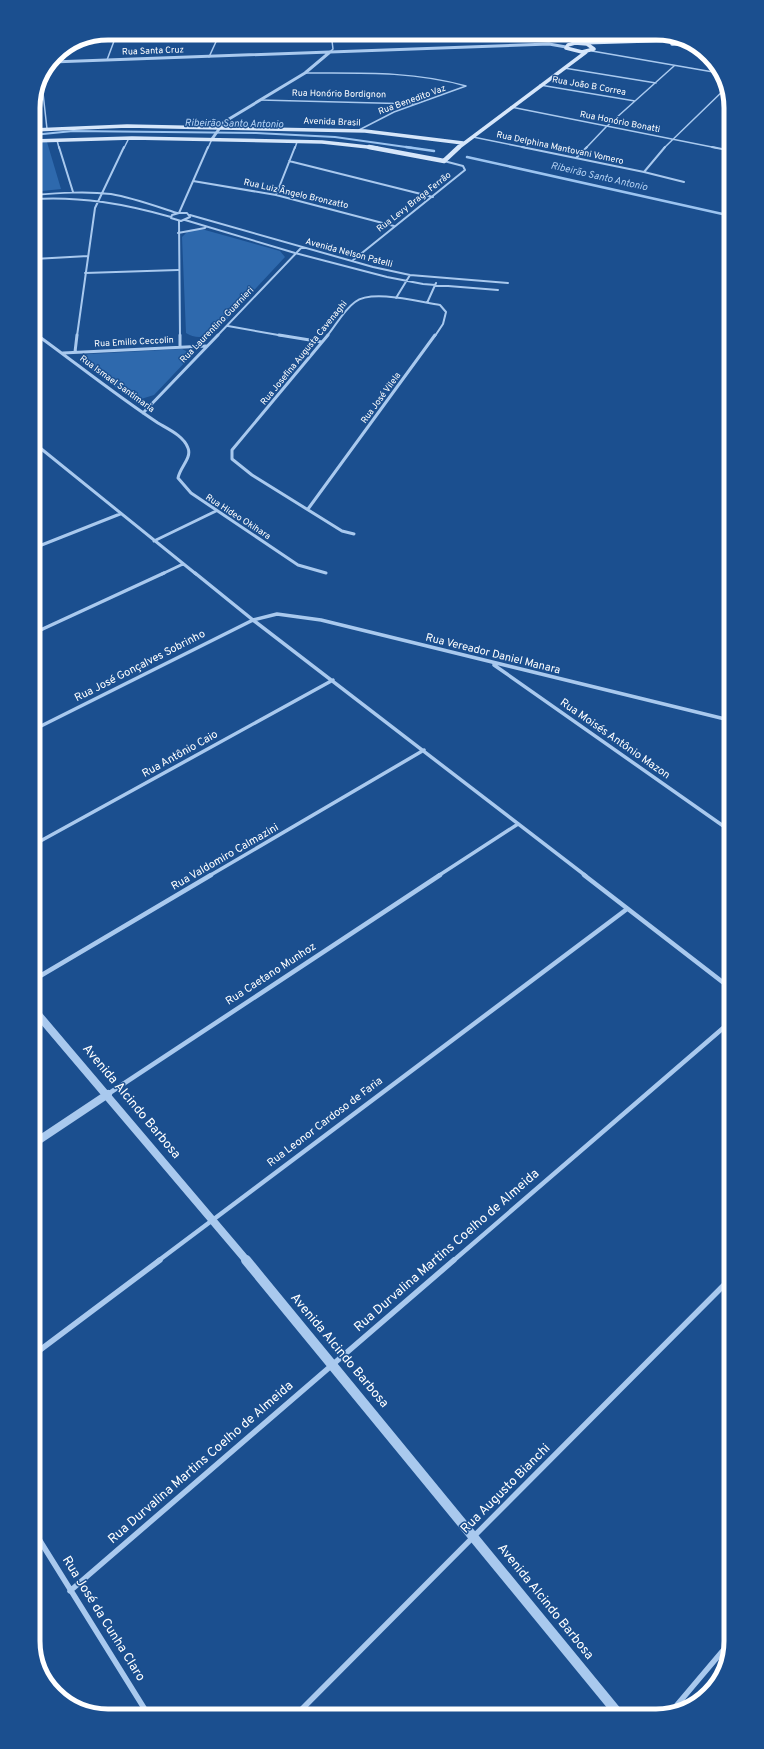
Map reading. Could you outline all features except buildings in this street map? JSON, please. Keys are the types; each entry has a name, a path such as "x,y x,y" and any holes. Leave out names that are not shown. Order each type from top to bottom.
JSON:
{"main road":[{"path":"579,43 593,46 667,41"},
{"path":"593,46 594,49 592,51 586,52 572,51 566,47 571,44 579,43 677,44"},
{"path":"572,51 576,60"},
{"path":"444,161 462,144 586,52"},
{"name":"Avenida Brasil","path":"40,130 127,126 360,130 462,144"},
{"name":"Avenida Brasil","path":"40,141 129,138 297,142 364,146 444,161"}],"street":[{"path":"106,60 114,40"},
{"path":"208,57 216,40"},
{"path":"171,217 178,213 212,139 219,128 260,100 305,74 333,49 332,40"},
{"name":"Rua Santa Cruz","path":"59,62 548,44 566,47"},
{"path":"592,51 713,72"},
{"path":"576,158 606,127 674,66"},
{"path":"564,68 656,83"},
{"name":"Rua Benedito Vaz","path":"305,74 394,73 463,84 466,88 388,115 360,130"},
{"name":"Rua João B Correa","path":"540,85 635,101"},
{"path":"43,89 47,130"},
{"path":"644,172 672,140 721,92"},
{"name":"Rua Honório Bordignon","path":"260,100 417,104"},
{"name":"Rua Honório Bonatti","path":"511,107 724,149"},
{"name":"Rua Delphina Mantovani Vomero","path":"473,137 644,172 684,182"},
{"path":"75,352 85,274 98,199 129,138"},
{"path":"57,140 73,192"},
{"path":"276,196 297,142"},
{"path":"289,161 433,197"},
{"name":"Rua Levy Braga Ferrão","path":"352,261 465,170 463,166 444,161"},
{"name":"Rua Luiz Ângelo Bronzatto","path":"193,181 276,196 394,226"},
{"path":"40,194 73,192 102,193 122,196 178,213"},
{"path":"40,199 71,197 98,199 131,205 179,220 178,270 180,346"},
{"name":"Avenida Nelson Patelli","path":"178,213 190,215 352,261 410,275 437,279 508,284"},
{"path":"185,220 189,218 190,215"},
{"name":"Avenida Nelson Patelli","path":"179,220 185,220 295,253 408,282 498,290"},
{"path":"178,234 190,230 208,228"},
{"name":"Rua Laurentino Guarnieri","path":"143,413 206,346 228,326 302,247"},
{"path":"40,259 88,256"},
{"path":"85,274 178,270"},
{"path":"396,298 408,282 410,275"},
{"path":"427,303 437,279"},
{"name":"Rua Josefina Augusta Cavenaghi","path":"308,509 238,466 232,459 232,450 354,302 367,298 396,298 427,303"},
{"name":"Rua José Vilela","path":"308,509 443,324 447,314 443,307 427,303"},
{"path":"228,326 322,342"},
{"name":"Rua Ismael Santimaria","path":"40,336 143,413 173,430 183,439 190,449"},
{"name":"Rua Emilio Ceccolin","path":"62,353 180,346 206,346"},
{"path":"40,448 253,620 424,750 724,983"},
{"name":"Rua Hideo Okihara","path":"190,449 187,460 178,474 180,482 191,493 298,565 326,573"},
{"path":"308,509 342,531 354,534"},
{"path":"154,541 216,510"},
{"path":"40,546 120,514"},
{"path":"40,630 183,564"},
{"name":"Rua Vereador Daniel Manara","path":"253,620 277,614 305,617 724,719"},
{"name":"Rua José Gonçalves Sobrinho","path":"40,726 253,620"},
{"name":"Rua Moisés Antônio Mazon","path":"491,663 724,826"},
{"name":"Rua Antônio Caio","path":"40,841 333,680"},
{"name":"Rua Valdomiro Calmazini","path":"40,976 424,750"},
{"name":"Rua Caetano Munhoz","path":"40,1139 518,824"},
{"name":"Rua Leonor Cardoso de Faria","path":"40,1350 627,909"},
{"name":"Avenida Alcindo Barbosa","path":"40,1017 108,1094 213,1219 475,1536 615,1709"},
{"name":"Rua Durvalina Martins Coelho de Almeida","path":"70,1591 724,1027"},
{"name":"Rua Augusto Bianchi","path":"301,1709 724,1285"},
{"name":"Rua José da Cunha Claro","path":"40,1541 144,1709"},
{"path":"678,1705 723,1651"}],"shaded area":[{"path":"40,142 47,142 61,189 40,191"},
{"path":"189,230 205,230 280,251 285,257 215,332 208,336 200,337 186,333 182,237"},
{"path":"182,349 188,352 189,358 154,395 141,399 129,397 81,362 82,356 89,354"}],"waterway":[{"name":"Ribeirão Santo Antonio","path":"40,134 73,131 256,133 335,137 413,148"},
{"name":"Ribeirão Santo Antonio","path":"406,147 413,148"},
{"name":"Ribeirão Santo Antonio","path":"413,148 434,151"},
{"name":"Ribeirão Santo Antonio","path":"467,157 724,214"}]}
